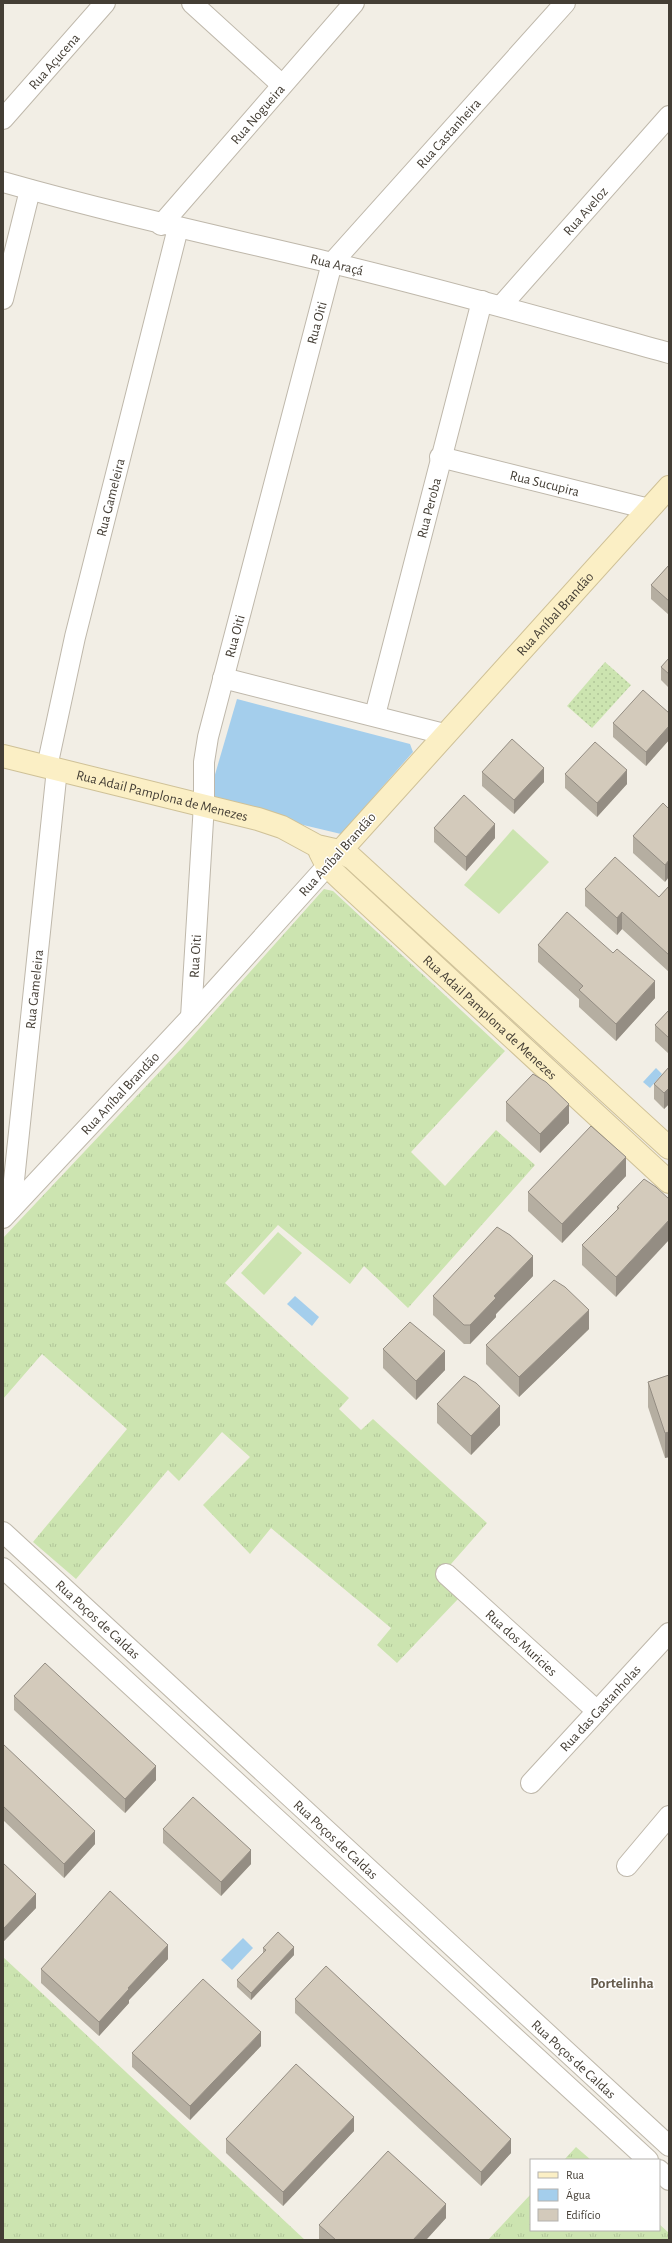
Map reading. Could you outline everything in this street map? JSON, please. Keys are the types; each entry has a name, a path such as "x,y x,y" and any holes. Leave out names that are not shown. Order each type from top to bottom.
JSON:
{"main road":[{"name":"Rua Aníbal Brandão","path":"333,858 669,487"},
{"name":"Rua Adail Pamplona de Menezes","path":"3,756 204,804 282,827 317,846 333,858 460,989 669,1182"},
{"name":"Rua Adail Pamplona de Menezes","path":"333,858 352,858 664,1144"},
{"path":"460,989 468,990 487,1003 493,1002 500,994"},
{"path":"506,1030 516,1022 522,1022 536,1034 546,1036"},
{"path":"642,1157 664,1144"}],"street":[{"name":"Rua Açucena","path":"3,118 105,3"},
{"path":"192,3 282,85"},
{"name":"Rua Nogueira","path":"169,226 282,85 354,3"},
{"name":"Rua Castanheira","path":"332,263 565,3"},
{"name":"Rua Aveloz","path":"501,306 669,116"},
{"name":"Rua Araçá","path":"3,182 169,226 332,263 482,301 669,353"},
{"path":"3,299 30,190"},
{"name":"Rua Gameleira","path":"7,1214 52,768 75,637 169,226"},
{"name":"Rua Oiti","path":"192,1017 204,804 204,762 223,678 332,263"},
{"name":"Rua Peroba","path":"375,715 440,456 482,301"},
{"name":"Rua Sucupira","path":"440,456 649,509"},
{"path":"223,678 375,715 444,734"},
{"name":"Rua Aníbal Brandão","path":"7,1214 192,1017 333,858"},
{"name":"Rua Poços de Caldas","path":"3,1532 246,1754 522,2012 669,2146"},
{"name":"Rua Poços de Caldas","path":"3,1568 647,2159"},
{"name":"Rua dos Muricies","path":"446,1574 597,1711"},
{"name":"Rua das Gastanholas","path":"531,1783 669,1633"},
{"path":"627,1866 669,1816"},
{"path":"660,2171 669,2180"}],"green space":[{"path":"605,662 631,685 592,728 567,706"},
{"path":"513,829 549,862 499,914 464,885"},
{"path":"324,889 333,891 505,1051 411,1152 445,1186 496,1130 535,1165 408,1308 364,1266 350,1284 278,1225 225,1283 349,1398 339,1409 361,1430 373,1419 487,1523 437,1580 458,1599 397,1663 377,1645 391,1628 271,1528 250,1554 203,1505 250,1457 222,1432 179,1481 168,1470 76,1579 33,1542 127,1429 42,1354 3,1399 3,1238 182,1048"},
{"path":"278,1232 302,1253 264,1295 241,1273"},
{"path":"3,1957 30,1982 305,2240 3,2240"},
{"path":"576,2147 590,2159 565,2159"},
{"path":"530,2195 530,2231 660,2231 660,2225 669,2233 669,2240 488,2240"}],"water":[{"path":"237,699 410,744 413,752 341,834 207,802"},
{"path":"656,1068 662,1074 650,1088 643,1082"},
{"path":"295,1296 319,1317 312,1326 287,1304"},
{"path":"243,1938 253,1948 232,1970 221,1960"}],"building":[{"path":"669,565 669,601 651,585"},
{"path":"669,658 669,674 661,667"},
{"path":"643,690 669,713 669,726 646,752 613,723"},
{"path":"512,739 544,768 514,800 482,772"},
{"path":"595,742 627,770 597,803 565,774"},
{"path":"464,795 495,824 466,857 434,828"},
{"path":"663,803 669,809 669,860 665,865 633,836"},
{"path":"615,857 659,897 669,886 669,955 622,912 617,918 585,889"},
{"path":"567,912 613,953 617,949 655,981 616,1024 579,990 583,986 538,945"},
{"path":"669,1010 669,1038 655,1025"},
{"path":"669,1067 669,1088 664,1093 654,1084"},
{"path":"533,1074 546,1082 569,1104 540,1134 506,1102"},
{"path":"591,1126 626,1157 562,1224 528,1192"},
{"path":"644,1179 656,1187 669,1199 669,1220 616,1277 582,1245 619,1208 617,1207"},
{"path":"497,1227 510,1235 533,1256 494,1296 496,1298 470,1325 464,1325 433,1296"},
{"path":"554,1280 565,1287 589,1310 519,1377 486,1345"},
{"path":"410,1322 445,1351 416,1381 383,1349"},
{"path":"669,1375 669,1432 665,1433 648,1382"},
{"path":"464,1376 476,1383 500,1406 471,1436 437,1404"},
{"path":"45,1663 156,1766 125,1799 14,1696"},
{"path":"3,1744 95,1831 64,1864 3,1806"},
{"path":"193,1797 251,1850 221,1882 163,1829"},
{"path":"3,1863 36,1894 4,1928 3,1926"},
{"path":"110,1891 168,1945 99,2022 41,1969"},
{"path":"278,1932 294,1947 251,1993 237,1980 266,1950 263,1948"},
{"path":"326,1966 511,2139 481,2172 295,1999"},
{"path":"203,1979 261,2032 190,2106 132,2053"},
{"path":"296,2064 354,2117 283,2192 226,2139"},
{"path":"388,2151 446,2204 413,2240 336,2240 319,2225"}],"district":[{"name":"Portelinha","path":"622,1983"}]}
